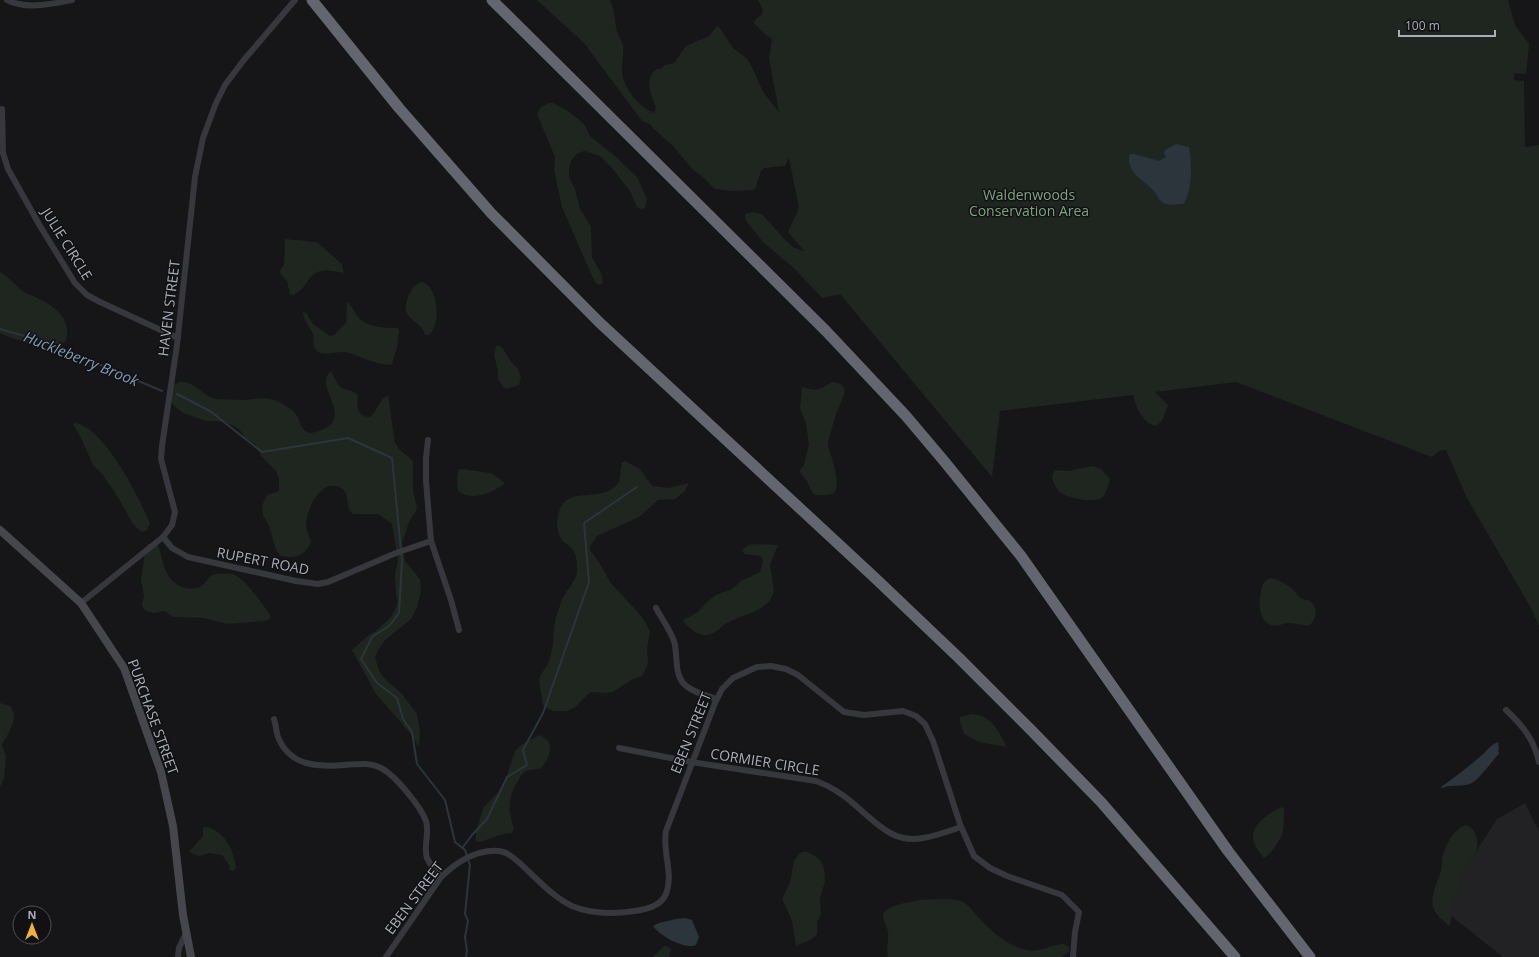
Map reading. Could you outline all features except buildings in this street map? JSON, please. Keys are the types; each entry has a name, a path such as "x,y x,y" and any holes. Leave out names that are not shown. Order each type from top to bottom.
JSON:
{"highway":[{"path":"492,0 826,331 864,370 925,439 1021,556 1228,851 1310,957"},
{"path":"312,1 398,108 491,213 599,322 874,577 1027,725 1101,802 1235,957"}],"main road":[{"name":"PURCHASE STREET","path":"2,534 81,603 124,668 161,772 173,826 186,934 192,957"}],"street":[{"path":"7,0 16,4 28,5 72,0"},
{"name":"HAVEN STREET","path":"81,603 163,537 170,529 174,516 173,502 161,460 162,446 178,338 198,155 208,121 216,103 234,74 295,0"},
{"name":"JULIE CIRCLE","path":"2,109 3,153 8,169 75,283 87,294 100,302 178,338"},
{"path":"428,440 426,481 431,541 451,600 459,630"},
{"name":"RUPERT ROAD","path":"163,537 172,548 188,557 296,581 318,584 328,582 396,553 431,541"},
{"path":"656,608 673,640 677,653 679,677 684,684 691,689 716,699"},
{"name":"EBEN STREET","path":"386,957 441,877 463,859 485,851 505,853 515,859 557,897 573,906 583,909 613,913 626,912 651,907 662,900 668,885 669,872 665,845 666,831 716,699 725,686 738,675 757,667 771,666 786,669 798,675 839,708 851,714 864,715 903,711 916,716 925,724 933,742 970,850 974,856 984,864 1008,876 1062,894 1079,912 1075,932 1073,957"},
{"path":"1506,710 1523,727 1530,737 1539,762"},
{"path":"274,719 278,736 282,744 288,752 306,764 325,766 371,764 380,767 391,774 405,789 426,821 427,858 441,877"},
{"name":"CORMIER CIRCLE","path":"619,748 692,762 809,779 820,782 854,804 887,832 900,838 923,838 961,827"},
{"path":"178,957 186,934"}],"shaded area":[{"path":"1176,144 1189,147 1191,177 1189,192 1183,204 1169,204 1161,201 1154,191 1136,175 1130,166 1129,160 1130,154 1134,154 1159,161 1166,157 1164,153 1165,150"},
{"path":"1498,742 1498,755 1474,782 1467,785 1441,787 1493,745"},
{"path":"1525,803 1539,832 1539,957 1503,957 1440,907 1497,819"},
{"path":"685,918 692,920 699,937 696,945 686,946 679,944 661,934 653,926 676,919"}],"green space":[{"name":"Waldenwoods Conservation Area","path":"537,0 610,0 614,10 618,34 623,45 622,70 625,83 632,96 648,110 654,113 656,107 650,92 650,77 657,69 661,69 665,65 674,63 686,46 709,36 717,26 733,48 746,58 751,65 763,92 779,112 769,58 772,39 753,22 762,14 763,10 758,0 1508,0 1515,25 1529,44 1526,74 1514,73 1514,80 1524,81 1525,147 1539,145 1539,626 1531,608 1467,498 1446,450 1439,451 1432,457 1236,382 1155,392 1168,405 1162,421 1156,426 1147,422 1140,414 1133,395 1000,411 992,477 840,294 822,298 795,269 763,242 747,222 745,214 753,212 762,214 793,247 805,252 788,232 799,208 789,158 785,166 764,168 761,171 756,187 753,190 732,191 715,189 703,177 693,170 674,147 650,124 642,121 584,43"},
{"path":"549,103 553,103 568,111 584,124 590,136 616,157 637,177 647,199 645,208 640,209 637,207 630,191 612,168 600,156 584,151 577,154 571,161 569,177 575,189 580,209 591,227 592,257 602,275 603,283 600,285 596,283 592,276 562,207 554,170 555,157 537,114 541,107"},
{"path":"285,239 317,242 342,264 344,273 328,271 318,272 311,277 299,291 293,295 290,294 287,281 281,275 280,271 284,264"},
{"path":"0,272 7,276 25,293 34,296 57,310 66,326 67,336 64,343 47,345 31,343 0,333"},
{"path":"420,282 431,288 436,304 436,322 429,335 425,335 420,326 409,317 406,312 409,295 413,288"},
{"path":"347,302 358,317 366,323 381,327 397,328 399,330 397,347 392,364 382,364 345,352 323,354 315,349 314,336 305,321 303,312 306,313 313,324 330,336 334,335 346,323"},
{"path":"496,346 500,346 503,349 518,369 521,377 519,385 506,389 498,379 498,371 494,355"},
{"path":"331,371 340,387 358,395 358,410 362,415 370,417 373,415 384,398 388,395 395,443 400,450 413,461 413,491 417,507 409,522 402,543 405,561 420,579 421,591 417,607 411,619 385,640 378,650 375,658 383,677 402,694 417,714 420,731 419,747 409,732 376,694 352,650 391,617 398,601 396,594 395,573 398,561 392,524 378,514 353,514 350,511 344,491 341,488 334,486 327,487 316,496 309,510 306,524 311,542 309,547 306,551 295,557 281,556 276,550 269,526 263,515 262,506 267,495 279,491 279,479 276,471 261,456 256,445 246,438 238,428 227,423 219,421 206,421 183,413 173,405 169,397 169,389 176,384 187,382 216,399 243,400 267,398 283,404 292,410 297,416 302,428 313,433 326,428 332,423 334,410 326,383 327,377"},
{"path":"832,382 839,383 844,389 844,394 834,420 828,442 837,484 834,493 830,495 815,495 799,471 804,465 809,444 806,424 800,408 802,387 815,390"},
{"path":"77,423 88,428 99,438 120,466 138,497 150,523 147,530 142,532 133,524 116,494 102,474 93,465 73,424"},
{"path":"625,461 640,469 652,486 669,488 689,483 685,491 675,499 658,500 639,517 597,536 590,546 590,550 610,582 642,617 650,631 647,648 648,664 642,676 631,680 613,692 589,693 574,708 566,711 554,711 543,705 539,680 550,658 558,611 563,598 577,574 577,561 575,554 563,541 559,534 557,521 560,509 565,502 571,498 604,493 612,489 620,479 622,463"},
{"path":"1093,466 1101,469 1110,479 1103,497 1099,499 1088,500 1068,496 1059,492 1054,484 1052,478 1056,470 1068,471"},
{"path":"462,469 491,473 505,483 489,493 470,496 458,491 458,470"},
{"path":"148,544 157,544 167,574 177,584 185,588 195,589 203,585 210,577 214,575 235,575 244,582 271,616 265,621 227,624 203,618 173,617 163,611 154,613 146,611 142,604 144,596 141,579 146,547"},
{"path":"753,544 778,545 770,565 774,590 768,603 755,611 727,623 711,634 700,634 686,625 683,620 698,612 716,595 732,589 741,581 760,572 763,560 761,556 744,554 742,550"},
{"path":"1271,578 1286,584 1299,597 1311,602 1315,608 1316,615 1311,624 1308,626 1289,623 1271,625 1264,620 1260,611 1260,596 1264,583"},
{"path":"0,703 10,706 14,718 8,735 2,745 6,756 4,778 0,787"},
{"path":"972,714 979,715 990,721 1007,747 979,742 964,734 960,717"},
{"path":"539,735 545,738 550,745 549,755 541,768 528,770 523,773 514,787 510,799 510,810 514,829 512,833 503,834 480,842 476,841 476,832 483,808 503,787 515,751 521,745"},
{"path":"1282,807 1284,808 1284,825 1282,835 1272,851 1264,858 1257,849 1254,841 1253,834 1255,828 1266,816"},
{"path":"1466,825 1475,833 1477,846 1475,854 1463,873 1462,888 1454,898 1449,926 1434,910 1432,901 1435,887 1441,872 1442,859 1447,844 1457,830"},
{"path":"207,827 213,829 224,837 231,848 236,868 233,871 230,870 229,865 222,855 209,853 199,856 189,852 203,836 203,828"},
{"path":"807,852 815,856 821,861 824,869 825,882 820,898 821,914 817,922 817,934 810,940 796,946 792,920 783,901 783,897 790,882 794,861 799,854"},
{"path":"920,900 959,900 970,907 999,937 1016,947 1033,951 1065,944 1069,947 1069,951 1062,957 888,957 888,931 883,918 885,912 888,909 898,905"},
{"path":"664,946 669,947 671,950 669,957 653,957"}],"waterway":[{"name":"Huckleberry Brook","path":"0,329 49,343 162,391"},
{"name":"Huckleberry Brook","path":"177,394 210,411 262,452 348,438 392,458 402,561 399,613 389,626 372,637 361,659 377,683 397,698 403,719 412,732 417,764 445,800 455,842 465,850 470,865 465,914 468,921 465,937 467,951 466,957"},
{"path":"463,847 487,819 507,777 527,765 523,750 543,713 589,582 584,523 637,487"}]}
